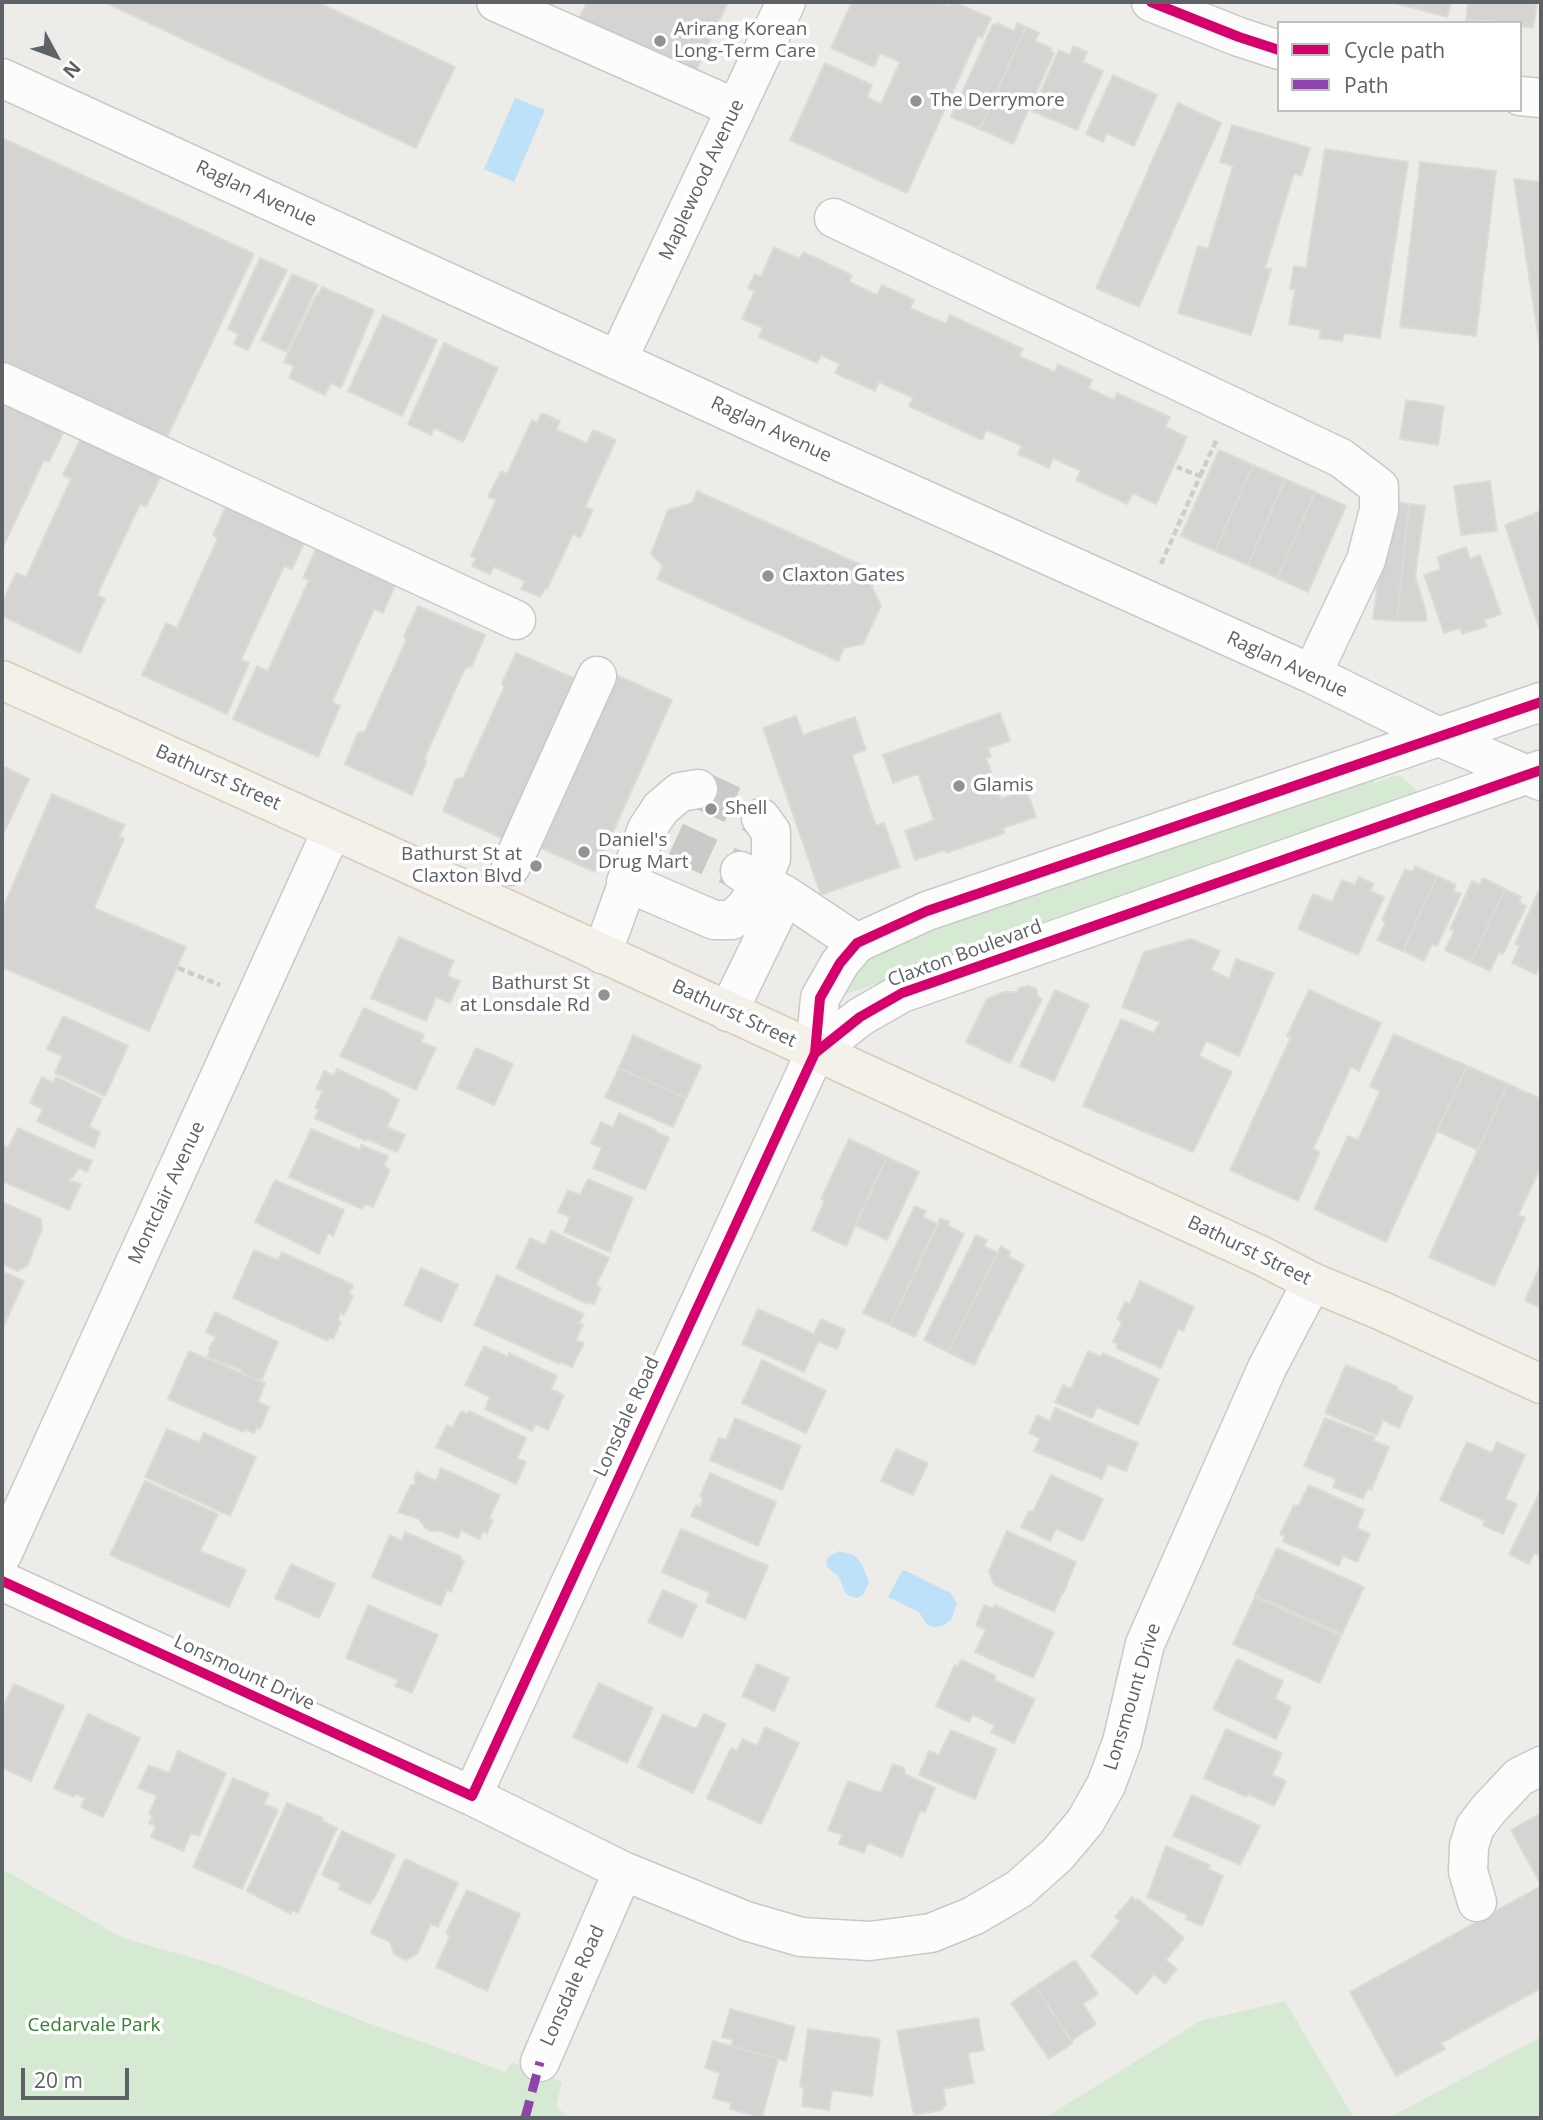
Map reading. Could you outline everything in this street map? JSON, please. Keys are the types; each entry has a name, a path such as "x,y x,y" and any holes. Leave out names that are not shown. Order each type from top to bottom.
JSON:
{"main road":[{"name":"Bathurst Street","path":"2,680 1236,1244 1312,1282 1541,1384"}],"street":[{"path":"496,2 735,108"},
{"name":"Maplewood Avenue","path":"618,359 786,2"},
{"path":"1151,2 1277,49"},
{"name":"Raglan Avenue","path":"2,78 1312,674 1437,736 1536,775"},
{"path":"1522,96 1541,98"},
{"path":"834,218 1341,458 1379,487 1379,510 1366,560 1312,674"},
{"path":"2,382 516,620"},
{"path":"511,866 597,676"},
{"path":"815,1053 820,998 840,963 857,943 927,911 1541,702"},
{"name":"Claxton Boulevard","path":"815,1053 860,1017 902,993 1536,775"},
{"path":"602,954 626,882 661,835 661,808 680,792 698,789"},
{"path":"626,882 714,920 732,920 746,907 771,858 771,832 761,818"},
{"name":"Montclair Avenue","path":"2,1555 332,830"},
{"path":"761,882 857,943"},
{"path":"728,1012 761,882"},
{"name":"Lonsdale Road","path":"472,1796 815,1053"},
{"name":"Lonsmount Drive","path":"2,1581 472,1796 623,1871 746,1921 801,1937 870,1941 931,1933 973,1916 1019,1889 1057,1855 1085,1822 1106,1785 1122,1742 1145,1644 1267,1368 1312,1282"},
{"path":"1477,1902 1468,1871 1469,1846 1475,1827 1520,1777 1541,1766"},
{"name":"Lonsdale Road","path":"540,2062 623,1871"}],"path":[{"path":"1161,564 1200,476 1177,467"},
{"path":"178,968 222,986"}],"green space":[{"path":"1371,775 1374,783 1394,776 1402,777 1420,793 982,943 847,994 843,993 842,982 880,946"},
{"name":"Cedarvale Park","path":"2,1869 123,1938 221,1966 360,2020 506,2072 512,2062 562,2082 556,2106 569,2118 2,2118"},
{"path":"1285,2001 1354,2118 1045,2118 1200,2021"},
{"path":"1541,2037 1541,2118 1388,2118"}],"water":[{"path":"515,98 545,110 514,182 484,169"},
{"path":"839,1551 854,1555 862,1564 869,1582 863,1595 857,1598 845,1592 839,1577 826,1563 828,1557"},
{"path":"902,1571 951,1593 957,1604 951,1620 942,1626 927,1625 919,1612 888,1597"}],"building":[{"path":"104,2 317,2 455,67 416,148"},
{"name":"Arirang Korean Long-Term Care","path":"587,2 728,2 696,71 576,25"},
{"name":"The Derrymore","path":"852,2 941,2 949,6 954,2 991,18 982,38 978,36 907,193 790,140 825,63 872,85 867,97 881,104 900,62 880,53 874,67 831,48"},
{"path":"1423,2 1421,10 1398,4"},
{"path":"1423,2 1451,2 1447,17 1421,10"},
{"path":"1468,2 1537,2 1533,28 1522,26 1522,21 1466,20"},
{"path":"997,23 1014,31 1017,23 1026,27 980,129 951,117 993,24 996,26"},
{"path":"1026,27 1039,33 1035,41 1051,48 1050,51 1054,53 1013,144 980,129"},
{"path":"1073,46 1087,52 1083,62 1103,71 1077,130 1032,111 1059,50 1070,55"},
{"path":"1113,75 1157,95 1134,146 1107,133 1103,142 1086,134"},
{"path":"1178,103 1221,123 1139,307 1096,288"},
{"path":"1232,125 1310,148 1301,176 1294,173 1265,268 1271,269 1251,335 1178,313 1198,246 1208,249 1233,166 1220,162"},
{"path":"2,138 254,254 166,439 2,366"},
{"path":"1325,149 1408,162 1380,338 1344,333 1342,341 1319,338 1321,330 1289,324 1295,290 1290,289 1294,266 1306,268"},
{"path":"1420,162 1496,171 1476,336 1400,327"},
{"path":"1514,179 1541,182 1541,354"},
{"path":"774,247 799,259 803,252 852,275 849,282 877,295 882,285 914,300 910,308 946,324 950,315 1023,349 1019,356 1055,372 1058,364 1092,380 1088,388 1114,400 1117,393 1170,417 1165,427 1187,437 1156,504 1133,493 1127,504 1076,480 1081,471 1053,458 1049,468 1018,454 1022,446 986,430 982,440 909,406 913,398 879,382 875,391 835,373 840,364 821,355 817,363 759,337 763,328 742,319 755,291 748,288 755,274 761,277"},
{"path":"260,258 287,270 248,350 234,344 238,334 228,329"},
{"path":"292,274 318,285 287,352 261,340"},
{"path":"322,287 374,310 341,388 331,383 325,395 289,378 294,366 284,362"},
{"path":"383,315 437,340 402,416 348,391"},
{"path":"444,343 498,368 463,442 434,428 431,435 408,424"},
{"path":"2,391 68,423 49,462 44,460 2,549"},
{"path":"1406,400 1444,406 1438,445 1400,439"},
{"path":"542,413 560,421 556,430 587,443 593,430 616,440 585,507 593,510 580,538 573,534 547,589 545,588 540,597 521,589 525,581 494,567 490,574 472,566 476,558 471,556 496,500 488,497 501,471 507,474 532,420 537,423"},
{"path":"85,430 165,467 146,507 140,504 97,595 105,599 80,653 2,616 2,603 16,573 26,577 71,479 63,475"},
{"path":"1219,450 1253,465 1215,551 1181,536"},
{"path":"1253,465 1285,479 1248,565 1215,551"},
{"path":"1285,479 1315,492 1277,578 1248,565"},
{"path":"1490,481 1497,531 1461,535 1454,486"},
{"name":"Claxton Gates","path":"697,491 879,573 872,587 881,606 863,644 844,648 838,661 657,579 663,566 651,554 668,510 692,503"},
{"path":"1315,492 1346,506 1308,592 1277,578"},
{"path":"231,495 310,531 292,569 284,566 241,660 249,663 227,714 142,675 166,623 177,628 218,538 213,535"},
{"path":"1389,500 1409,504 1397,621 1373,619"},
{"path":"1409,504 1425,506 1415,576 1426,612 1426,621 1397,621"},
{"path":"1541,511 1541,533 1534,514"},
{"path":"1534,514 1541,533 1541,628 1505,525"},
{"path":"321,538 400,574 383,613 374,609 332,702 340,706 318,757 233,719 257,666 268,671 309,580 303,578"},
{"path":"1466,547 1470,559 1480,555 1501,614 1484,620 1487,626 1462,634 1460,628 1444,633 1424,575 1441,569 1437,557"},
{"path":"418,606 485,635 472,666 465,668 425,757 426,763 412,795 345,764 358,733 365,731 406,641 404,636"},
{"path":"516,653 583,682 510,842 443,811 456,779 463,778 504,688 502,683"},
{"path":"607,671 672,700 595,872 530,843"},
{"name":"Glamis","path":"1000,713 1010,741 988,748 991,757 986,758 1001,799 1027,790 1036,817 1003,828 1005,833 946,853 945,850 915,860 905,831 934,820 918,774 893,783 883,755"},
{"path":"796,716 803,735 855,717 866,750 852,755 876,826 884,823 900,867 821,895 763,728"},
{"path":"2,766 29,779 2,837"},
{"path":"52,794 125,825 119,837 124,839 94,908 186,947 149,1031 2,967 2,910"},
{"path":"1415,866 1437,876 1403,951 1377,940 1386,922 1382,920 1405,869 1413,872"},
{"path":"1437,876 1456,885 1453,891 1461,894 1437,946 1432,944 1424,961 1403,951"},
{"path":"1359,877 1374,884 1370,891 1384,897 1358,955 1298,929 1313,894 1332,902 1342,880 1355,885"},
{"path":"1483,878 1505,889 1471,962 1445,950 1454,931 1450,929 1472,881 1480,885"},
{"path":"1505,889 1521,897 1519,903 1526,906 1503,954 1499,952 1490,971 1471,962"},
{"path":"1538,892 1541,893 1541,962 1536,974 1512,963 1520,946 1515,944"},
{"path":"399,937 454,961 447,976 460,981 450,1003 436,997 426,1021 371,998"},
{"path":"1191,939 1220,951 1211,970 1229,979 1236,959 1274,973 1239,1056 1206,1041 1199,1056 1232,1072 1193,1152 1083,1106 1121,1019 1154,1033 1160,1022 1122,1007 1144,952"},
{"path":"1028,986 1036,989 1038,997 1042,999 1010,1063 966,1042 987,999 1004,992 1017,992 1019,988"},
{"path":"1055,990 1089,1005 1054,1081 1020,1066"},
{"path":"1309,990 1381,1023 1359,1071 1351,1067 1313,1149 1320,1152 1298,1201 1230,1170 1291,1037 1287,1036"},
{"path":"364,1008 424,1035 421,1042 436,1048 416,1090 340,1056"},
{"path":"63,1016 128,1046 105,1096 55,1073 62,1056 47,1049"},
{"path":"1394,1034 1467,1066 1386,1242 1314,1209 1348,1136 1358,1140 1380,1091 1370,1086"},
{"path":"633,1035 701,1066 686,1098 619,1068"},
{"path":"476,1048 513,1064 494,1105 457,1088"},
{"path":"1467,1066 1508,1084 1478,1150 1437,1131"},
{"path":"619,1068 686,1098 673,1127 605,1097"},
{"path":"337,1069 399,1100 387,1127 405,1135 397,1152 315,1118 319,1109 315,1108 323,1091 316,1089 324,1071 334,1076"},
{"path":"42,1077 53,1083 56,1077 102,1099 89,1127 100,1132 94,1148 37,1121 43,1109 30,1103"},
{"path":"1508,1084 1541,1099 1541,1167 1518,1215 1525,1218 1494,1286 1429,1257"},
{"path":"619,1113 669,1138 645,1190 593,1168 602,1148 591,1143 601,1122 613,1127"},
{"path":"18,1128 92,1161 87,1172 78,1168 68,1180 81,1184 69,1210 2,1181 3,1145 8,1148"},
{"path":"311,1129 360,1150 361,1145 388,1156 384,1166 390,1170 373,1207 365,1204 362,1209 289,1177"},
{"path":"849,1139 887,1157 846,1246 812,1230 825,1200 821,1199"},
{"path":"887,1157 919,1172 887,1240 855,1225"},
{"path":"588,1179 633,1198 610,1252 564,1232 570,1217 558,1212 568,1190 580,1195"},
{"path":"275,1180 344,1210 333,1236 328,1233 319,1254 255,1222"},
{"path":"2,1202 41,1219 42,1229 27,1266 17,1271 2,1264"},
{"path":"915,1206 926,1211 923,1217 938,1224 890,1325 863,1313"},
{"path":"940,1218 949,1222 948,1226 964,1234 915,1337 890,1325"},
{"path":"551,1231 609,1258 596,1285 601,1288 594,1304 587,1304 516,1268 530,1238 545,1245"},
{"path":"976,1235 987,1240 984,1246 998,1253 948,1352 924,1340"},
{"path":"1001,1246 1011,1252 1008,1256 1024,1265 974,1365 948,1352"},
{"path":"254,1250 278,1260 282,1252 353,1285 349,1294 353,1296 344,1315 340,1313 338,1320 341,1322 333,1339 329,1337 328,1341 233,1298"},
{"path":"1541,1264 1541,1308 1525,1300"},
{"path":"2,1268 3,1272 24,1281 2,1330"},
{"path":"421,1268 458,1285 441,1322 404,1305"},
{"path":"497,1275 584,1314 579,1323 583,1325 576,1340 584,1343 572,1367 474,1325"},
{"path":"1140,1281 1194,1307 1183,1331 1178,1329 1161,1368 1116,1348 1118,1344 1113,1342 1122,1322 1117,1319 1125,1302 1130,1304"},
{"path":"758,1309 814,1334 821,1319 845,1330 837,1349 818,1341 804,1372 742,1344"},
{"path":"215,1312 278,1342 261,1381 241,1372 242,1370 207,1357 216,1337 206,1332"},
{"path":"484,1346 508,1357 509,1353 557,1376 551,1389 564,1395 548,1430 536,1424 532,1431 485,1409 490,1397 465,1385"},
{"path":"189,1351 265,1383 258,1402 269,1407 260,1429 257,1427 254,1433 245,1429 244,1432 168,1399"},
{"path":"1088,1351 1101,1357 1103,1353 1159,1379 1138,1425 1097,1407 1092,1418 1055,1402 1063,1385 1071,1389"},
{"path":"762,1360 826,1391 806,1433 742,1403"},
{"path":"1346,1365 1398,1387 1397,1390 1413,1397 1399,1428 1383,1420 1377,1435 1325,1413"},
{"path":"1055,1408 1138,1443 1126,1471 1108,1464 1102,1479 1034,1451 1040,1438 1029,1433 1037,1415 1050,1421"},
{"path":"461,1411 468,1414 469,1411 526,1438 517,1458 526,1462 516,1484 436,1447 447,1425 452,1428"},
{"path":"735,1418 801,1446 782,1490 710,1460 719,1438 726,1440"},
{"path":"1325,1418 1375,1437 1373,1441 1389,1447 1371,1490 1368,1488 1363,1499 1333,1487 1336,1479 1304,1466"},
{"path":"167,1429 199,1443 204,1433 256,1457 230,1516 145,1477"},
{"path":"1467,1442 1492,1453 1497,1442 1525,1455 1505,1499 1517,1504 1503,1534 1483,1525 1485,1521 1440,1500"},
{"path":"896,1449 928,1463 913,1495 881,1481"},
{"path":"441,1468 500,1495 489,1519 493,1520 487,1533 483,1531 479,1539 461,1530 458,1538 440,1531 431,1531 425,1528 419,1519 398,1512 411,1485 416,1484 414,1477 417,1472 436,1481"},
{"path":"710,1473 776,1502 758,1546 691,1516 696,1505 700,1507 703,1498 700,1496"},
{"path":"1051,1475 1103,1499 1083,1541 1056,1529 1050,1541 1021,1527 1029,1511 1033,1512"},
{"path":"145,1481 218,1514 200,1551 246,1570 229,1607 110,1555"},
{"path":"1309,1485 1364,1510 1357,1528 1370,1534 1357,1562 1343,1556 1339,1566 1283,1541 1285,1536 1280,1534 1294,1505 1298,1507"},
{"path":"1541,1490 1541,1556 1534,1553 1529,1564 1509,1554"},
{"path":"681,1529 768,1566 745,1619 706,1602 710,1593 662,1572"},
{"path":"1007,1531 1076,1562 1054,1612 994,1585 989,1571"},
{"path":"405,1532 462,1557 461,1560 464,1561 451,1592 447,1590 441,1606 372,1577 390,1535 402,1541"},
{"path":"1277,1548 1364,1587 1342,1634 1255,1595"},
{"path":"291,1564 335,1584 319,1618 275,1598"},
{"path":"663,1590 697,1605 682,1638 648,1622"},
{"path":"1255,1597 1341,1636 1320,1683 1233,1644"},
{"path":"368,1605 438,1635 412,1693 395,1686 398,1680 346,1658"},
{"path":"984,1605 993,1609 995,1605 1054,1632 1033,1678 975,1652 986,1630 976,1625"},
{"path":"1237,1659 1283,1681 1275,1699 1291,1707 1276,1739 1213,1709"},
{"path":"962,1660 996,1676 994,1680 1035,1699 1014,1743 991,1732 995,1725 973,1715 969,1722 936,1706 955,1665 957,1667"},
{"path":"757,1664 789,1678 774,1711 742,1696"},
{"path":"599,1683 653,1708 627,1763 573,1737"},
{"path":"14,1684 64,1706 31,1781 2,1768 2,1709"},
{"path":"88,1714 140,1738 103,1817 81,1807 85,1798 75,1794 74,1797 54,1788"},
{"path":"663,1714 696,1729 704,1714 726,1724 693,1793 638,1767"},
{"path":"765,1727 799,1743 761,1824 707,1798 731,1748 737,1751 743,1739 757,1746"},
{"path":"1226,1729 1282,1753 1272,1775 1286,1781 1274,1806 1204,1778"},
{"path":"951,1730 996,1749 975,1799 919,1775 929,1751 939,1755"},
{"path":"178,1751 226,1773 199,1836 191,1833 183,1851 151,1837 156,1826 149,1823 153,1816 149,1814 157,1796 138,1788 149,1765 169,1773"},
{"path":"893,1764 904,1768 905,1774 935,1788 925,1812 920,1811 902,1857 868,1843 864,1853 839,1844 842,1835 828,1830 848,1781 881,1793"},
{"path":"233,1778 269,1794 264,1804 278,1810 242,1889 193,1867"},
{"path":"1192,1795 1260,1826 1240,1865 1173,1836"},
{"path":"287,1803 323,1818 322,1821 337,1828 298,1913 293,1910 291,1914 247,1891"},
{"path":"1541,1813 1541,1885 1511,1830"},
{"path":"342,1831 395,1855 370,1904 338,1889 341,1884 322,1875"},
{"path":"1166,1846 1210,1865 1208,1869 1223,1876 1202,1926 1186,1919 1187,1915 1147,1897"},
{"path":"405,1859 458,1883 438,1927 431,1924 417,1954 406,1960 394,1954 390,1942 371,1933"},
{"path":"1541,1886 1541,1988 1441,2043 1445,2049 1396,2076 1350,1992"},
{"path":"467,1890 520,1914 487,1991 436,1967 450,1936 446,1933"},
{"path":"1132,1897 1136,1901 1138,1899 1184,1938 1166,1960 1177,1969 1165,1984 1154,1974 1137,1994 1091,1956 1120,1921 1115,1917"},
{"path":"1075,1960 1098,1994 1083,2004 1096,2024 1071,2041 1035,1986"},
{"path":"1035,1986 1073,2043 1049,2059 1011,2003"},
{"path":"730,2009 795,2027 786,2061 731,2046 733,2040 722,2037"},
{"path":"978,2018 984,2050 968,2053 974,2083 943,2089 946,2104 942,2110 914,2115 897,2031"},
{"path":"808,2029 880,2039 872,2096 832,2090 829,2110 802,2106 804,2087 800,2087"},
{"path":"713,2041 778,2059 762,2118 730,2109 731,2103 713,2098 720,2073 705,2068"}],"tunnel":[{"path":"698,789 761,818"},
{"path":"675,841 738,870"}],"marked path":[{"path":"525,2118 540,2062"}],"cycle path":[{"path":"1151,2 1277,49"},
{"path":"2,1581 472,1796 815,1053 820,998 840,963 857,943 927,911 1541,702"},
{"path":"815,1053 860,1017 902,993 1541,770"}],"place":[{"name":"Arirang Korean Long-Term Care","path":"660,41"},
{"name":"The Derrymore","path":"916,101"},
{"name":"Claxton Gates","path":"768,576"},
{"name":"Glamis","path":"959,786"},
{"name":"Shell","path":"711,809"},
{"name":"Daniel's Drug Mart","path":"584,852"},
{"name":"Bathurst St at Claxton Blvd","path":"536,866"},
{"name":"Bathurst St at Lonsdale Rd","path":"604,995"}]}
